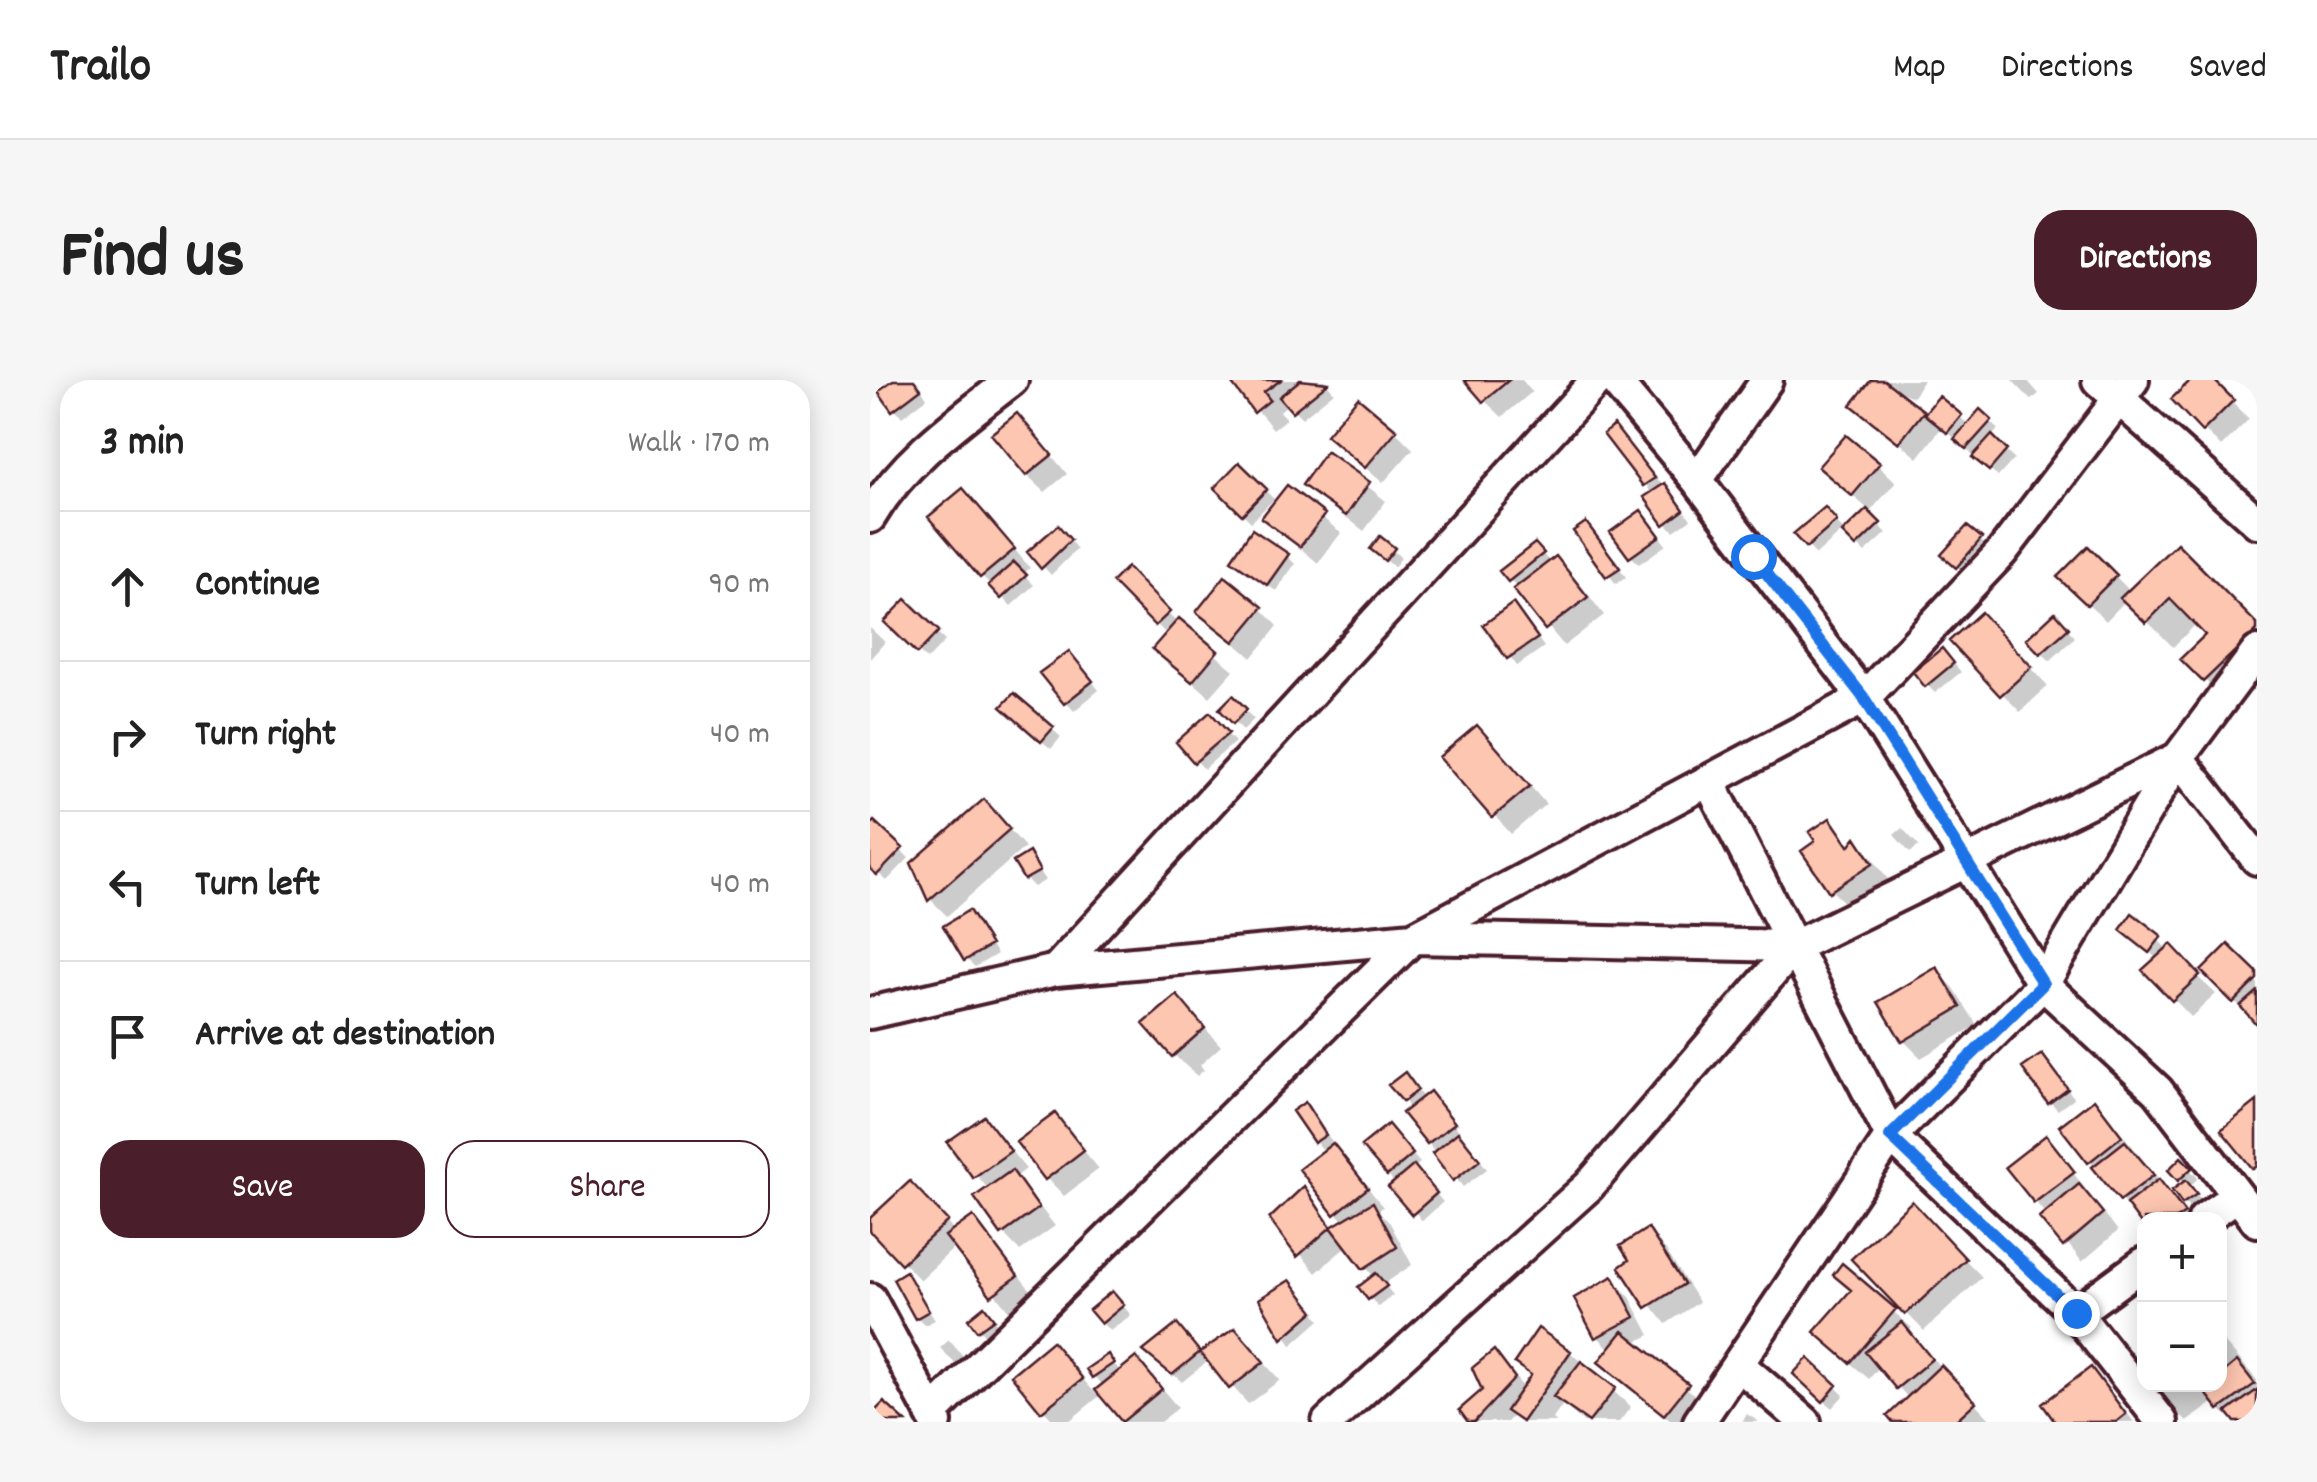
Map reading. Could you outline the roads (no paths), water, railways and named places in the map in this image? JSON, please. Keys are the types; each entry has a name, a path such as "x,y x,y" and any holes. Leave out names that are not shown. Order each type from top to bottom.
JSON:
{"street":[{"path":"870,517 887,488 1012,380"},
{"path":"1056,970 1597,380"},
{"path":"1614,380 1697,480 1864,698 2043,984 2158,1092 2257,1221"},
{"path":"1697,480 1767,380"},
{"path":"870,1299 934,1418 1413,938 1864,698 2002,552 2117,386 2257,522"},
{"path":"1699,1422 1890,1136 2043,984 2178,758 2257,652"},
{"path":"2178,758 2257,859"},
{"path":"1328,1422 1589,1186 1795,946 2178,758"},
{"path":"1709,781 1890,1136 2076,1313 2162,1422"},
{"path":"870,1013 1056,970 1413,938 1795,946"},
{"path":"2215,1212 2235,1197"},
{"path":"2076,1313 2137,1268"},
{"path":"1739,1364 1805,1422"}]}
